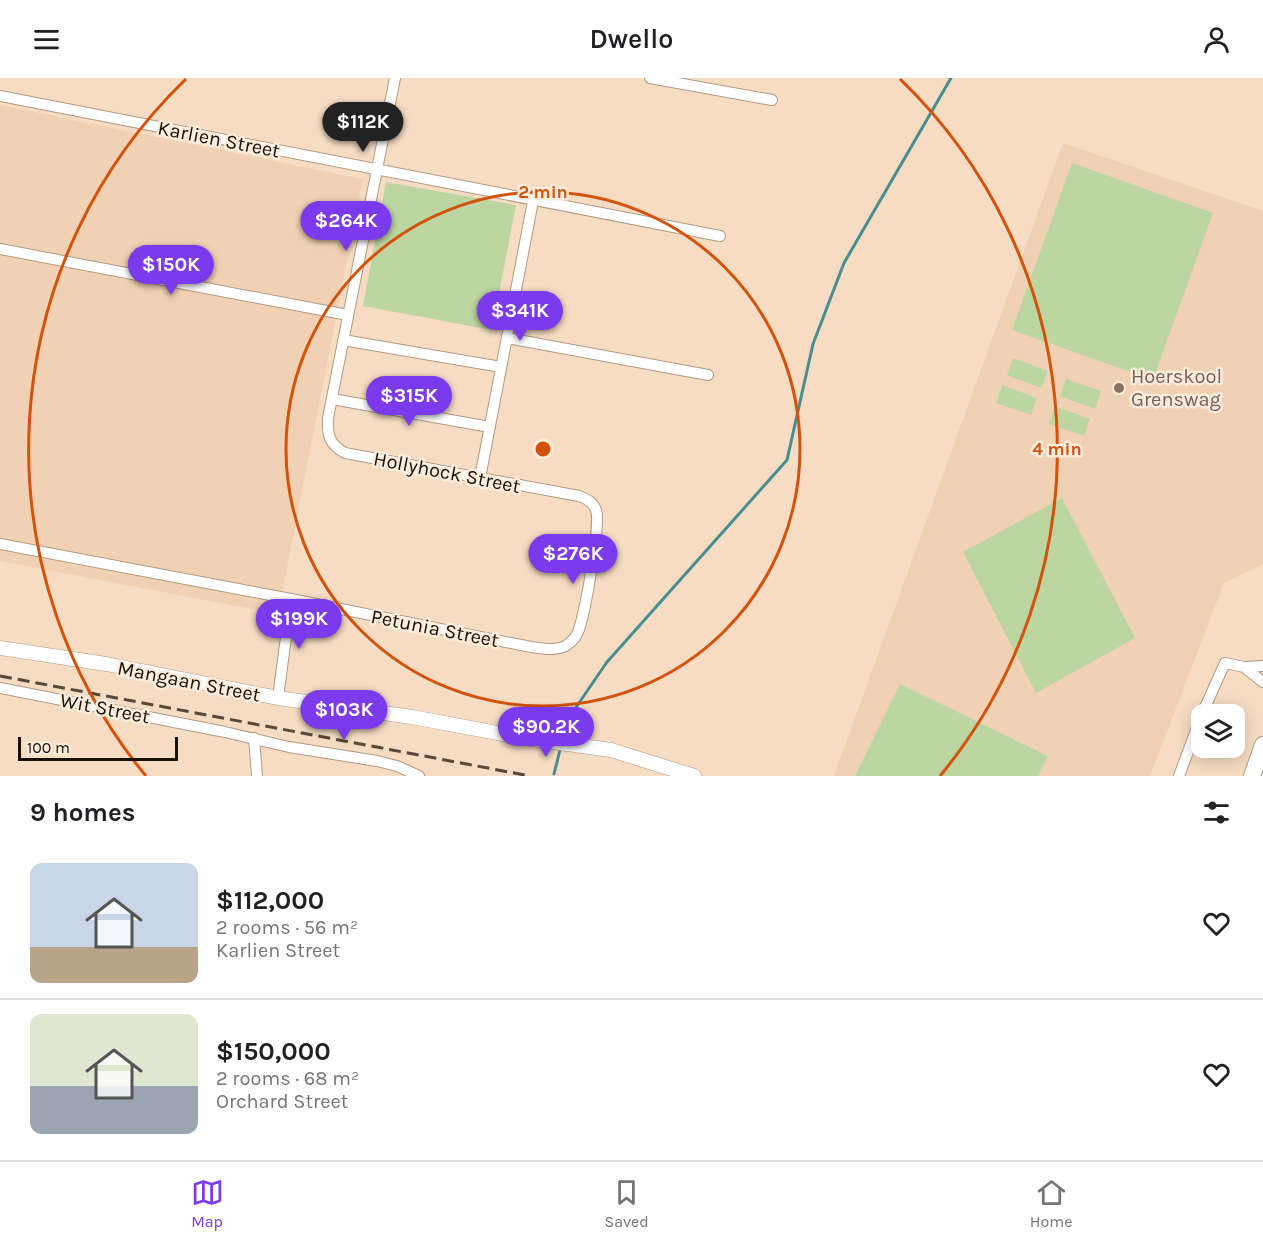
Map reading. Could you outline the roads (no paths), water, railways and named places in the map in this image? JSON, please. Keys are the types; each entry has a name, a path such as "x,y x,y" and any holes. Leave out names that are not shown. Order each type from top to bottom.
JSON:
{"main road":[{"path":"1252,776 1263,745"}],"street":[{"path":"395,78 332,399 490,427"},
{"path":"650,78 772,100"},
{"name":"Karlien Street","path":"0,96 720,236"},
{"path":"480,478 533,201"},
{"path":"0,249 348,315"},
{"path":"507,338 708,375"},
{"path":"343,340 501,367"},
{"name":"Hollyhock Street","path":"332,399 327,430 334,447 345,453 579,496"},
{"name":"Petunia Street","path":"0,544 544,648 565,646 578,633 580,625 598,518 594,505 579,496"},
{"path":"278,698 291,599"},
{"name":"Mangaan Street","path":"0,648 106,664 278,698 412,717 524,738 611,750 694,776"},
{"path":"1207,704 1225,663 1244,667 1263,666"},
{"path":"1244,667 1263,682"},
{"name":"Wit Street","path":"0,688 254,738 289,747 377,761 397,766 419,776"},
{"path":"254,738 257,776"},
{"path":"1179,776 1191,744"}],"waterway":[{"path":"563,740 568,719 607,662 787,460 813,344 844,263 951,78"},
{"path":"554,774 561,746"}],"railway":[{"path":"0,676 530,776"}],"place":[{"name":"Hoerskool Grenswag","path":"1119,388"}]}
